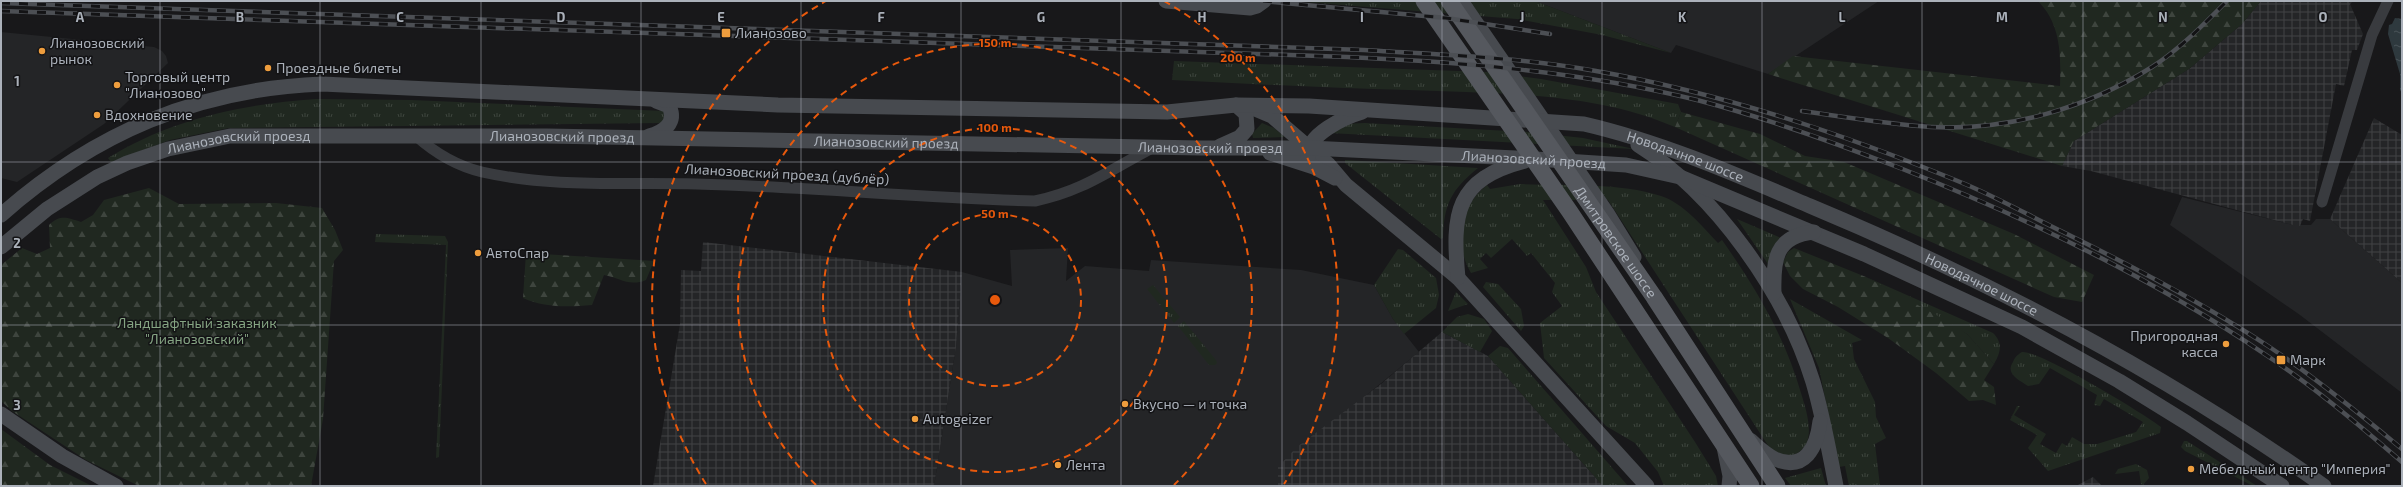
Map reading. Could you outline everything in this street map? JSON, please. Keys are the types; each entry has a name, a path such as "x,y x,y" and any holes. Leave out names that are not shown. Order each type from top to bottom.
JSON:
{"main road":[{"path":"1166,1 1250,8 1264,1"},
{"name":"Дмитровское шоссе","path":"1424,1 1570,212 1751,486"},
{"name":"Дмитровское шоссе","path":"1450,1 1601,213 1777,486"},
{"path":"1461,1 1601,213"},
{"path":"1,215 74,161 130,129 178,109 206,100 255,90 299,85 322,84 656,101 1107,111 1167,112 1239,105 1309,106 1367,111 1584,124 1616,132 1654,155 1680,177 1725,223 1774,293 1805,360 1822,412 1836,486"},
{"path":"647,137 661,133 669,126 672,119 669,106 656,101"},
{"path":"1239,105 1259,110 1272,116 1329,165 1346,184 1458,278 1646,486"},
{"path":"1213,148 1231,143 1240,137 1247,129 1246,114 1239,105"},
{"path":"1314,167 1308,154 1315,140 1337,122 1367,111"},
{"name":"Новодачное шоссе","path":"1616,132 1691,158 1868,230 2046,315 2136,364 2324,486"},
{"name":"Лианозовский проезд","path":"1,247 47,208 97,177 127,163 168,148 230,136 647,137 1255,149 1310,148 1626,165 1680,177"},
{"path":"1255,149 1314,167 1346,184"},
{"path":"1680,177 1678,171 1680,163 1691,158"},
{"path":"1458,278 1455,228 1464,198 1474,186 1489,175 1513,164 1536,159"},
{"name":"Новодачное шоссе","path":"1680,177 1814,232 2022,327 2126,385 2282,486"},
{"path":"1774,293 1775,260 1781,247 1789,238 1799,233 1814,232"},
{"path":"1747,438 1774,459 1790,462 1801,460 1809,455 1815,447 1822,412"},
{"path":"1,414 62,456 116,486"},
{"path":"1722,440 1730,476 1729,486"}],"street":[{"path":"2322,202 2372,35 2388,1"},
{"name":"Лианозовский проезд (дублёр)","path":"416,136 442,156 463,166 483,172 556,182 600,185 697,184 1036,201 1060,196 1088,185 1154,147"}],"shaded area":[{"path":"1535,1 1879,1 1768,74 1676,45 1671,53"},
{"path":"2261,1 2353,1 2350,4 2363,34 2357,50 2352,50 2344,86 2336,84 2310,221 2303,219 2300,226 2293,225 2091,171 2062,166 2074,141 2189,69 2242,24"},
{"path":"1,32 154,47 162,51 166,56 168,63 104,124 17,182 1,178"},
{"path":"2374,118 2402,135 2402,283 2330,219"},
{"path":"2182,197 2293,225 2311,225 2316,219 2330,219 2402,283 2402,393 2300,315 2170,225"},
{"path":"703,242 962,272 956,347 934,486 653,486 680,324 681,270 701,271"},
{"path":"1068,248 1066,281 1085,266 1149,271 1151,260 1301,270 1374,285 1393,319 1419,352 1279,467 1278,486 934,486 956,347 962,272 1012,286 1010,250"},
{"path":"1442,332 1488,356 1603,486 1278,486 1278,467 1297,447 1381,384"},
{"path":"2093,477 2102,486 2076,486"}],"green space":[{"path":"1292,1 1535,1 1671,53 1602,35 1517,19"},
{"path":"2038,1 2261,1 2242,24 2189,69 2074,141 2062,166 1768,74 1793,56 2060,86 2060,52 2058,40 2046,10"},
{"path":"1174,61 1487,72 1541,79 1678,104 1681,112 1675,127 1644,115 1611,107 1544,96 1172,80"},
{"path":"316,99 411,100 664,111 667,114 662,123 229,128 170,140 111,162 108,158 132,144 157,133 208,116 262,105"},
{"path":"1681,112 1760,134 1805,156 1844,162 2014,234 2094,275 2082,302 2054,297 1675,127"},
{"path":"1262,123 1274,128 1285,137 1253,138 1252,134"},
{"path":"1365,123 1528,132 1583,138 1634,149 1329,133 1342,124"},
{"path":"1345,160 1478,168 1461,183 1451,198 1447,207 1443,238 1441,239 1345,163"},
{"path":"1520,184 1627,188 1661,196 1669,199 1684,209 1718,243 1722,240 1758,295 1778,332 1794,372 1809,424 1807,442 1802,449 1794,454 1782,457 1769,447 1608,200 1543,200 1586,267 1596,292 1716,476 1718,486 1664,486 1658,472 1635,443 1606,426 1544,358 1540,323 1562,306 1552,292 1555,283 1531,253 1527,256 1512,239 1491,258 1486,253 1480,259 1488,268 1471,273 1465,261 1461,237 1465,214 1470,204 1487,185 1490,189"},
{"name":"Ландшафтный заказник \"Лианозовский\"","path":"149,188 179,204 276,203 322,208 335,230 343,250 334,261 323,419 311,486 139,486 86,460 12,411 1,401 1,265 22,248 37,254 50,248 49,225 57,219 72,219 81,222 93,215 104,200"},
{"path":"1737,219 1781,238 1773,247 1768,264"},
{"path":"376,234 445,236 448,242 439,457 436,458 446,245 375,242"},
{"path":"1794,248 1866,277 1949,322 1967,334 1994,364 1984,380 1994,387 1996,405 1983,400 1969,401 1936,373 1888,338 1838,307 1803,289 1790,276 1783,262 1788,252"},
{"path":"1398,249 1403,250 1436,278 1439,295 1436,308 1404,334 1393,319 1374,285"},
{"path":"526,253 654,261 646,280 635,283 604,275 592,305 557,306 540,304 523,298"},
{"path":"1866,277 1993,333 2000,344 1998,356 1994,364 1967,334"},
{"path":"1486,282 1498,284 1521,309 1524,326 1521,331 1483,287"},
{"path":"1153,285 1180,317 1174,323 1147,289"},
{"path":"1456,292 1468,304 1448,311"},
{"path":"1790,299 1862,340 1852,343 1854,359 1875,402 1876,417 1886,438 1875,444 1880,486 1849,486 1845,466 1839,467 1819,368"},
{"path":"1468,314 1484,319 1492,331 1480,352 1442,332 1457,317"},
{"path":"1184,321 1216,360 1217,363 1215,365 1209,365 1178,326"},
{"path":"1500,346 1508,348 1628,486 1603,486 1488,356"},
{"path":"2022,352 2032,354 2069,371 2114,397 2161,427 2160,433 2048,471 2028,448 2037,435 2010,420 2017,406 2020,406 2014,415 2046,434 2040,444 2056,453 2062,443 2067,446 2072,437 2084,444 2097,444 2136,432 2143,422 2104,399 2100,406 2094,405 2097,395 2050,368 2039,384 2028,386 2017,379 2011,370 2011,366 2017,355"},
{"path":"1,429 50,465 92,486 1,486"},
{"path":"2184,441 2187,441 2257,486 2253,486 2185,451 2181,447"},
{"path":"2136,464 2147,470 2149,478 2143,485 2141,484 2139,471 2115,474 2118,469"},
{"path":"1821,468 1826,486 1791,486 1785,478"}],"water":[{"path":"2395,18 2402,19 2402,93 2400,90 2400,74 2388,34 2389,25 2392,24"}],"railway":[{"path":"1263,1 1446,18 1550,34"},
{"path":"1802,111 1931,127 1989,125 2018,121 2046,114 2101,94 2127,82 2152,67 2182,44 2227,1"},
{"path":"1,3 1364,50 1509,60 1567,66 1596,71 1690,91 1784,117 1920,166 1990,195 2143,272 2221,316 2271,348 2322,384 2402,449"},
{"path":"1,11 1391,59 1479,65 1567,75 1654,90 1697,100 1748,115 1850,149 1995,207 2088,251 2179,300 2266,355 2336,406 2402,462"}],"place":[{"name":"Лианозово","path":"726,33"},
{"name":"Лианозовский рынок","path":"42,51"},
{"name":"Проездные билеты","path":"268,68"},
{"name":"Торговый центр \"Лианозово\"","path":"117,85"},
{"name":"Вдохновение","path":"97,115"},
{"name":"АвтоСпар","path":"478,253"},
{"name":"Пригородная касса","path":"2226,344"},
{"name":"Марк","path":"2281,360"},
{"name":"Вкусно — и точка","path":"1125,404"},
{"name":"Autogeizer","path":"915,419"},
{"name":"Лента","path":"1058,465"},
{"name":"Мебельный центр \"Империя\"","path":"2191,469"}]}
